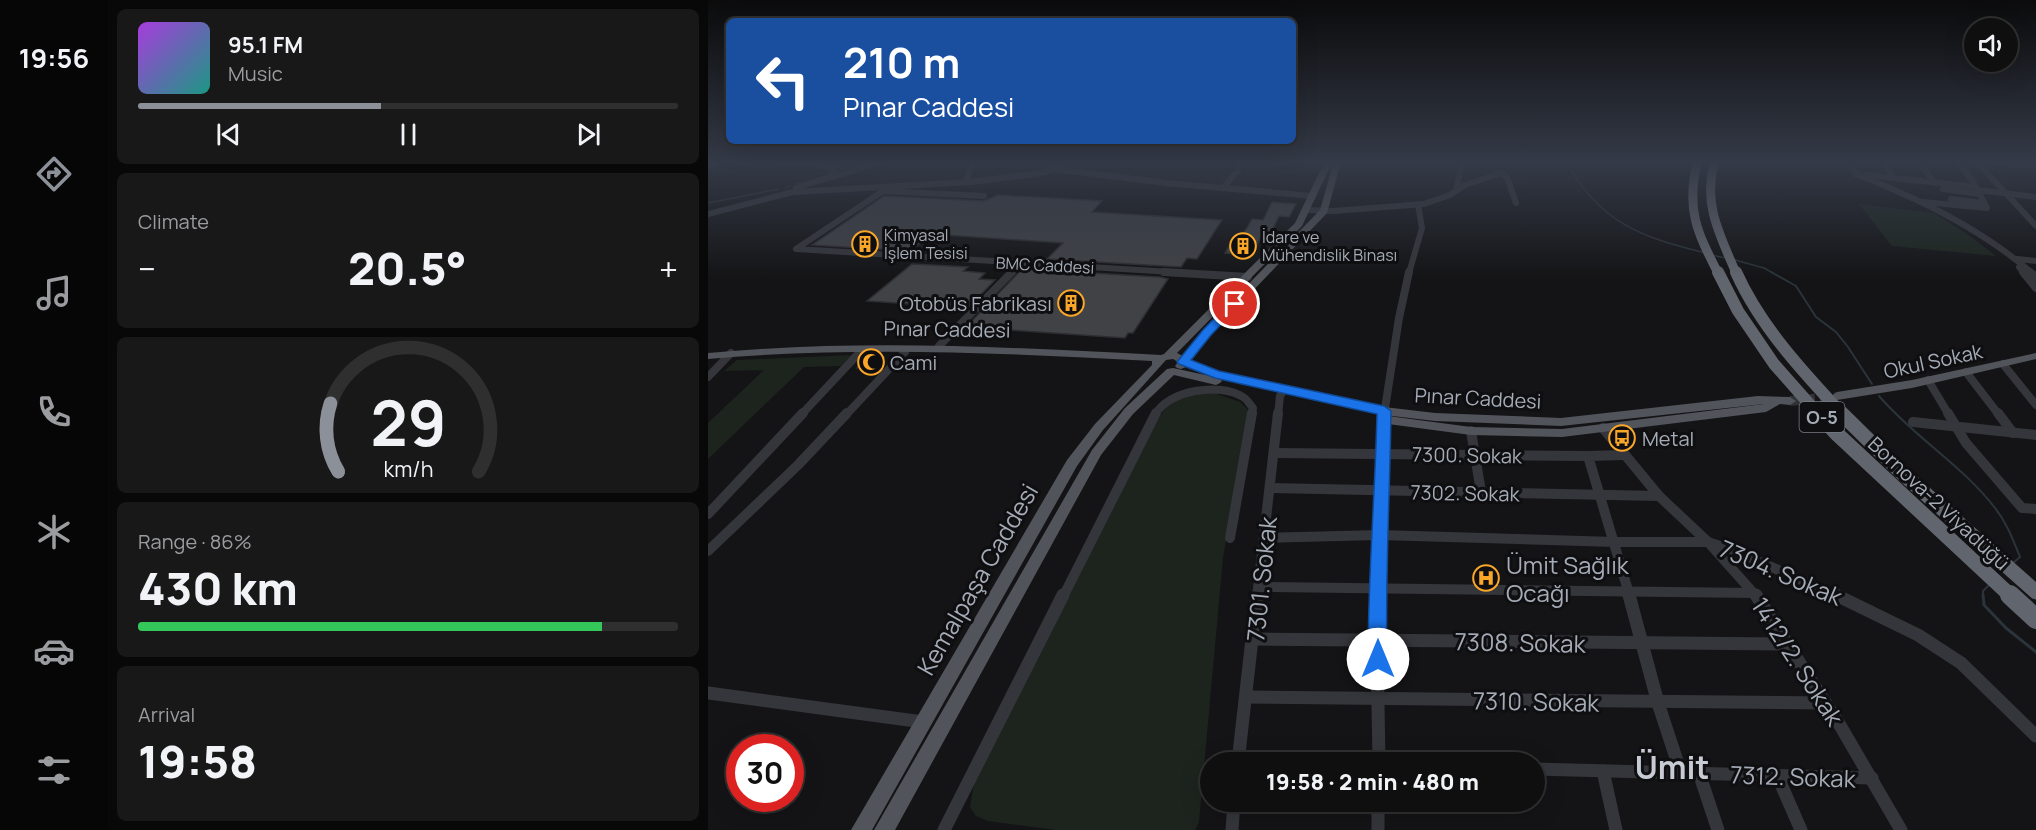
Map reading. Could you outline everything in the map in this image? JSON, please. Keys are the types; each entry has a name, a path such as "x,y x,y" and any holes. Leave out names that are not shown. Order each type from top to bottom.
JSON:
{"highway":[{"name":"Bornova-2 Viyadüğü","path":"1692,202 1694,219 1708,253 1738,311 1774,364 1836,433 2036,619"},
{"name":"Bornova-2 Viyadüğü","path":"1711,202 1726,254 1756,309 1797,364 1856,427 1936,504 2036,592"}],"main road":[{"name":"Kemalpaşa Caddesi","path":"884,830 1096,453 1169,364 1248,277 1292,233 1311,202"},
{"name":"Kemalpaşa Caddesi","path":"861,830 1072,463 1114,409 1207,333 1324,211 1327,202"},
{"name":"Pınar Caddesi","path":"708,356 783,349 939,346 1169,364 1228,383 1472,431 1562,433 1766,408 1776,402"},
{"name":"Pınar Caddesi","path":"731,353 905,352 1108,359 1169,364 1282,393"},
{"name":"Okul Sokak","path":"1837,396 1896,389 2036,356"},
{"name":"Pınar Caddesi","path":"1383,415 1561,422 1758,400 1790,401"}],"street":[{"path":"708,214 755,202"},
{"name":"BMC Caddesi","path":"867,202 796,249 1248,277"},
{"path":"1307,210 1324,211 1425,202"},
{"path":"1918,202 1983,236 2017,259 2036,277"},
{"path":"1924,202 1987,208 1984,203 1973,202"},
{"path":"2013,202 2028,215 2036,226"},
{"path":"1379,752 1376,587 1383,491 1383,415 1410,268 1420,241 1422,228 1419,204"},
{"path":"2017,259 2035,260 2036,252"},
{"path":"2017,259 2020,269 2036,288"},
{"path":"939,346 1020,264"},
{"path":"708,551 798,465 905,352"},
{"path":"708,376 731,353"},
{"path":"708,514 859,353"},
{"path":"2003,364 2036,405"},
{"path":"1966,372 2013,434"},
{"path":"1928,380 1966,443 2022,508 2036,509"},
{"path":"944,830 1159,407 1177,395 1197,390 1226,392 1243,398 1253,408 1230,538"},
{"name":"7301. Sokak","path":"1239,752 1282,393"},
{"path":"1913,422 2036,435"},
{"name":"1412/2. Sokak","path":"1603,428 1659,496 1708,542 1755,593 1872,778 1901,830"},
{"path":"1472,431 1481,492"},
{"name":"7300. Sokak","path":"1274,453 1624,455"},
{"path":"1588,456 1615,542 1658,703 1681,773"},
{"name":"7302. Sokak","path":"1270,488 1659,496"},
{"name":"7304. Sokak","path":"1265,538 1379,535 1615,542 1708,542 1735,551 1852,602 1917,635 1961,663 2036,736"},
{"path":"1260,587 1755,593"},
{"name":"7308. Sokak","path":"1254,639 1378,639 1642,646 1787,644"},
{"path":"708,693 922,722"},
{"name":"7310. Sokak","path":"1247,697 1825,703"},
{"name":"7312. Sokak","path":"1545,768 1872,778"},
{"path":"1603,771 1616,830"},
{"path":"1699,773 1718,830"},
{"path":"1777,775 1801,830"},
{"path":"1232,830 1233,812"},
{"path":"1378,812 1378,830"}],"shaded area":[{"path":"1859,204 1934,213 1996,256 1892,246"},
{"path":"852,355 841,366 804,367 708,459 708,423 764,370 724,371 737,360"},
{"path":"1211,392 1240,402 1248,410 1223,558 1205,752 1200,752 1199,822 1195,830 1056,830 988,821 976,816 970,807 974,782 1112,505 1166,406 1183,396"}],"building":[{"path":"876,202 1101,202 1092,212 1222,220 1197,259 1187,258 1181,267 1047,259 1063,243 931,234 911,251 812,245"},
{"path":"1272,202 1296,204 1289,217 1279,216 1270,235 1262,235 1252,255 1225,253 1234,238 1241,238 1252,219 1263,220"},
{"path":"912,264 968,267 963,271 985,273 979,279 995,280 963,313 948,312 953,307 867,301"},
{"name":"Otobüs Fabrikası","path":"1022,269 1168,279 1133,333 1128,333 1125,338 966,327"},
{"name":"Cami","path":"884,357 878,367 857,368 864,358"}],"waterway":[{"path":"708,203 714,202"},
{"path":"1596,202 1625,225 1643,234 1706,253"},
{"path":"1711,255 1726,258"},
{"path":"1735,260 1764,268 1773,273"},
{"path":"1771,272 1796,286 1816,317 1836,332 1848,347 1872,384"},
{"path":"1879,396 1907,425 1968,478 1995,508 2020,557 2013,563"},
{"path":"1983,595 1983,591 1989,585"},
{"path":"1983,595 1984,605 2006,628 2036,652"}],"tunnel":[{"path":"1790,401 1836,397"}],"place":[{"name":"Kimyasal İşlem Tesisi","path":"865,244"},
{"name":"İdare ve Mühendislik Binası","path":"1243,246"},
{"name":"Otobüs Fabrikası","path":"1071,303"},
{"name":"Cami","path":"871,362"},
{"name":"Metal","path":"1622,438"},
{"name":"Ümit Sağlık Ocağı","path":"1486,578"}],"district":[{"name":"Ümit","path":"1672,767"}],"route":[{"path":"1235,304 1207,333 1184,362 1215,374 1384,411 1383,491 1376,587 1378,659"}]}
